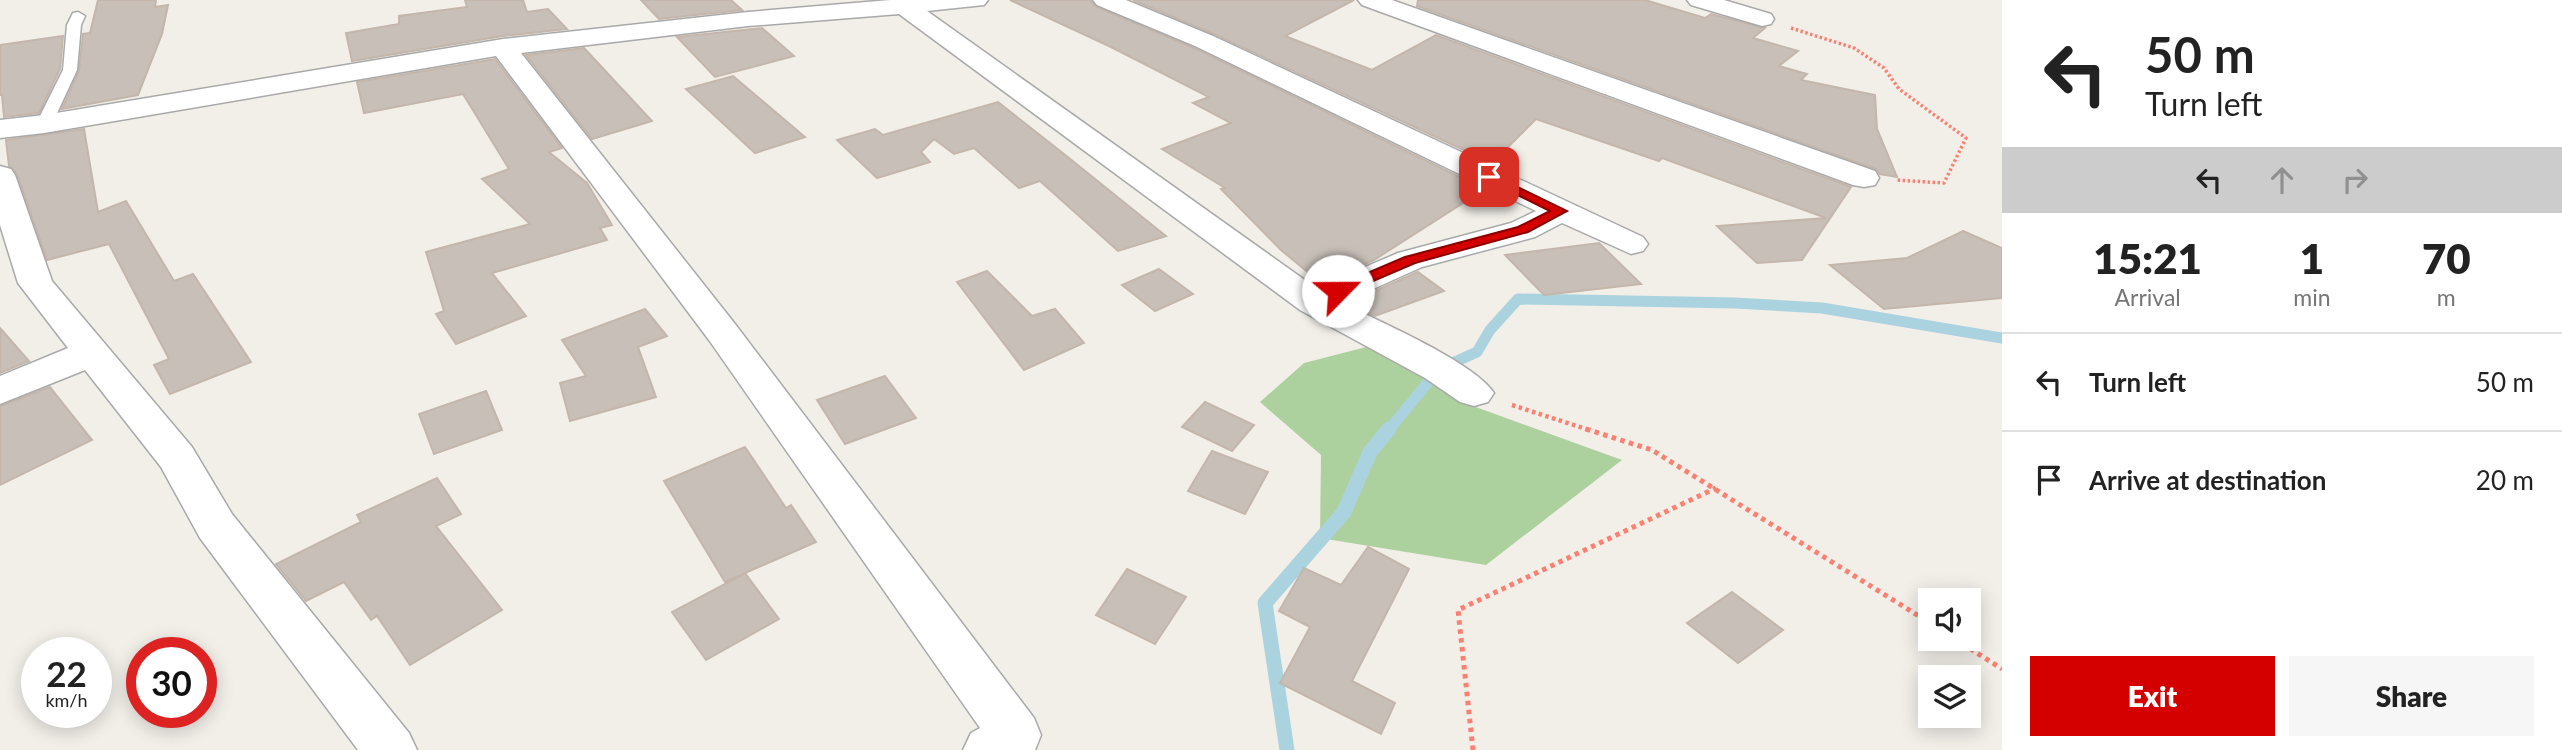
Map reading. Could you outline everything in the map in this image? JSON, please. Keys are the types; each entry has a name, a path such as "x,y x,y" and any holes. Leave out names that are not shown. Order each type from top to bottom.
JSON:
{"street":[{"path":"0,129 743,10 905,7 976,0"},
{"path":"1105,0 1204,41 1631,244"},
{"path":"1370,0 1864,178"},
{"path":"1699,0 1762,19"},
{"path":"905,7 1313,302 1439,369 1474,393"},
{"path":"503,47 722,332 1015,735 990,750"},
{"path":"0,175 35,283 177,458 216,526 390,750"},
{"path":"1313,302 1410,260 1523,230 1561,211"},
{"path":"0,391 92,353"}],"lane":[{"path":"44,124 70,69 74,25 78,16"}],"path":[{"path":"1762,19 1854,48 1884,68 1899,89 1966,138 1944,183 1864,178"},
{"path":"1474,393 1651,450 1717,488 1918,615"},
{"path":"1474,750 1458,610 1717,488"},
{"path":"1974,651 2002,668"}],"green space":[{"path":"1374,345 1462,402 1622,460 1486,565 1320,538 1321,455 1260,402 1304,363"}],"building":[{"path":"98,0 156,0 155,7 168,5 162,34 138,95 62,109 79,71 83,34 90,33"},
{"path":"465,0 523,0 527,12 548,9 567,29 503,36 352,61 346,33 399,24 399,16 467,7"},
{"path":"641,0 731,0 742,10 659,19"},
{"path":"1010,0 1090,0 1096,7 1194,48 1472,183 1458,197 1466,201 1374,260 1321,283 1281,250 1221,189 1225,188 1162,149 1231,123 1193,103 1209,97"},
{"path":"1133,0 1354,0 1285,36 1372,70 1436,35 1851,187 1802,260 1757,263 1717,226 1826,218 1662,158 1659,161 1536,119 1492,163 1214,34"},
{"path":"1418,0 1645,0 1705,18 1711,14 1765,28 1753,38 1798,51 1779,66 1807,74 1801,80 1875,95 1877,129 1897,177 1880,174 1876,169 1417,6"},
{"path":"762,28 794,56 715,77 677,37"},
{"path":"63,36 60,69 39,113 4,117 0,95 0,45"},
{"path":"584,48 652,121 592,139 526,55"},
{"path":"495,59 562,148 549,152 587,183 612,225 600,228 607,240 492,273 526,316 456,344 436,314 444,311 426,252 530,224 482,179 509,169 463,94 364,113 357,82"},
{"path":"733,76 805,137 755,153 686,89"},
{"path":"998,102 1166,236 1118,251 1040,181 1019,188 974,148 954,154 934,139 921,152 930,162 877,178 837,140 875,129 883,135"},
{"path":"84,129 98,212 126,201 174,281 193,274 251,362 170,394 154,365 169,359 109,244 47,260 17,174 9,166 6,140"},
{"path":"1963,231 2002,248 2002,298 1884,309 1830,265 1907,258"},
{"path":"1599,243 1641,284 1544,295 1505,255"},
{"path":"1159,269 1193,294 1155,311 1122,285"},
{"path":"987,271 1032,316 1055,309 1084,343 1024,370 957,282"},
{"path":"1418,272 1444,291 1375,316 1348,303"},
{"path":"645,309 667,336 638,347 656,397 570,421 560,383 586,376 562,340"},
{"path":"0,328 29,361 0,373"},
{"path":"885,376 916,418 845,444 817,400"},
{"path":"50,387 92,440 0,485 0,406"},
{"path":"486,391 502,430 434,454 419,414"},
{"path":"1205,402 1254,425 1232,451 1182,427"},
{"path":"745,447 786,508 791,505 816,542 745,573 779,619 706,660 672,612 744,574 725,582 664,481"},
{"path":"1212,451 1268,472 1245,514 1188,491"},
{"path":"437,478 461,514 436,526 502,610 410,665 377,616 371,620 344,582 306,601 276,564 361,522 357,515"},
{"path":"1368,547 1409,569 1352,681 1395,703 1381,734 1280,683 1310,627 1279,611 1304,568 1341,585"},
{"path":"1127,569 1186,597 1155,644 1096,615"},
{"path":"1732,592 1783,630 1738,663 1687,623"}],"waterway":[{"path":"1388,431 1439,369 1477,352 1490,330 1518,299 1735,303 1822,308 2002,338"},
{"path":"1287,750 1265,603 1344,512 1370,452 1389,429"}],"route":[{"path":"1338,291 1410,260 1523,230 1561,211 1489,177"}]}
